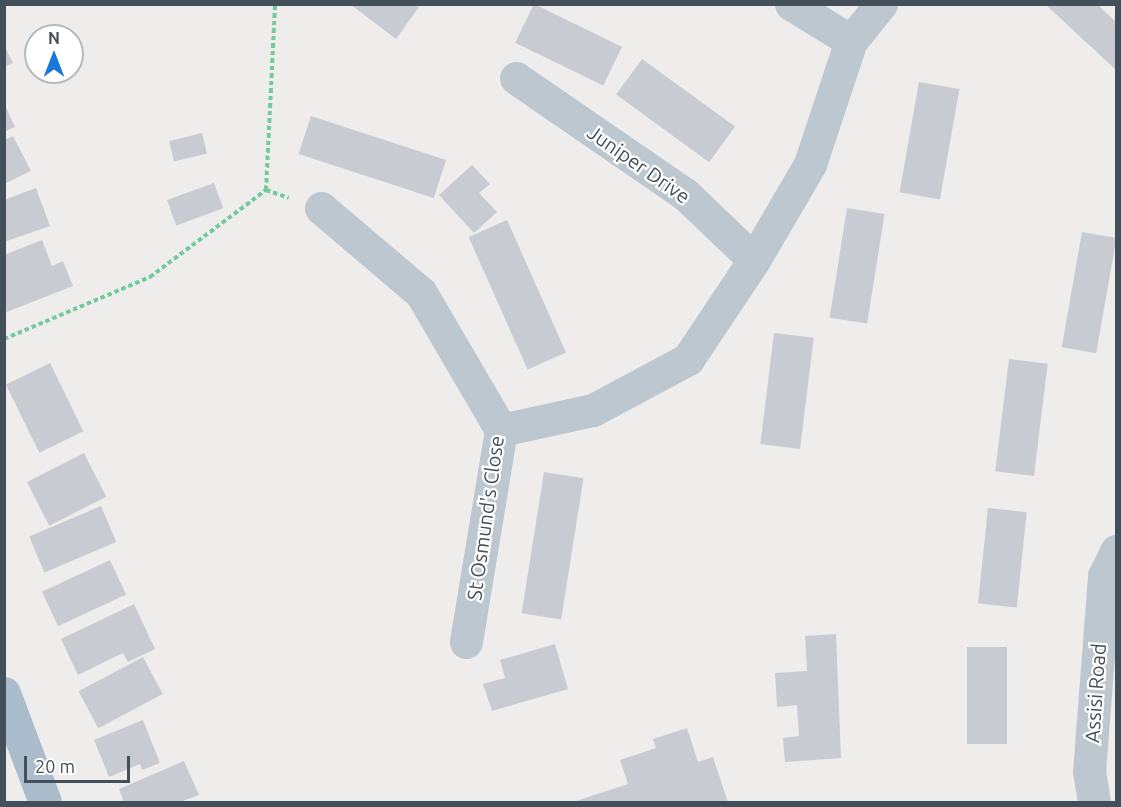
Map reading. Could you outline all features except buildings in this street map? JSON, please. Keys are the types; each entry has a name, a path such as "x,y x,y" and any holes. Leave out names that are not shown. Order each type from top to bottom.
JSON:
{"main road":[{"path":"4,693 45,802"}],"street":[{"path":"791,4 851,41"},
{"path":"501,430 593,410 688,359 754,260 810,164 851,41 881,4"},
{"name":"Juniper Drive","path":"516,78 685,194 754,260"},
{"name":"St Osmund's Close","path":"321,208 421,293 501,430 466,642"},
{"name":"Assisi Road","path":"1094,802 1089,772 1104,576 1116,551"}],"path":[{"path":"4,339 150,277 267,190 275,4"}]}
